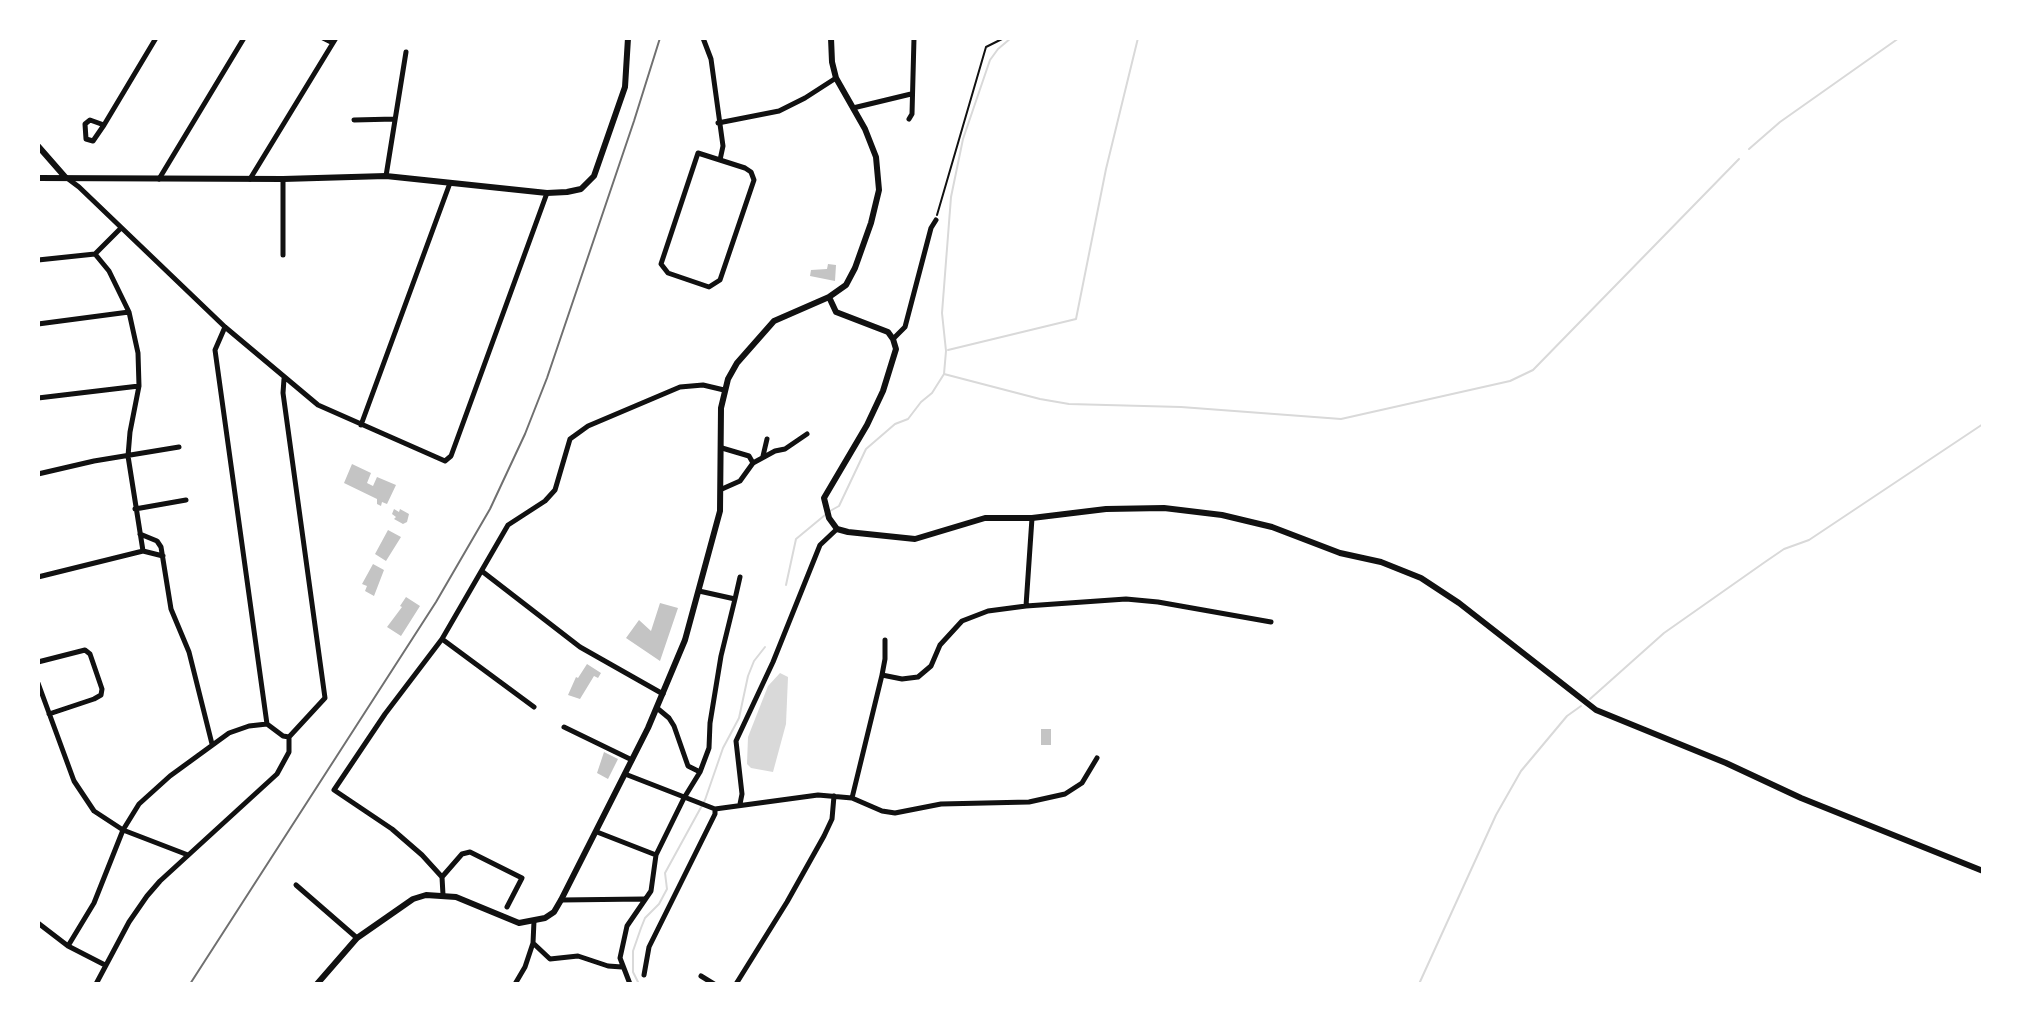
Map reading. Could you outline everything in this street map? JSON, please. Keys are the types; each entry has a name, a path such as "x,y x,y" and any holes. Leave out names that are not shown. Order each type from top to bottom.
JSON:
{"street":[{"path":"104,125 156,38"},
{"path":"159,179 244,38"},
{"path":"250,179 334,41 323,38"},
{"path":"38,178 283,179 386,176 547,193 581,189 594,176 625,87 628,38"},
{"path":"703,38 711,59 723,146 720,160"},
{"path":"317,984 357,938 413,899 443,895 519,923 534,921 554,912 561,900 664,694 685,640 720,511 721,408 724,390 737,363 774,321 838,292 850,278 871,223 879,190 873,146 836,78 831,38"},
{"path":"909,119 912,114 914,38"},
{"path":"386,176 406,52"},
{"path":"718,123 779,111 836,78"},
{"path":"853,108 911,94"},
{"path":"354,120 395,119"},
{"path":"38,146 66,178 225,327 318,405 417,450 449,460 547,193"},
{"path":"698,153 720,160 748,170 753,176 753,184 720,280 706,286 665,272 661,259 698,153"},
{"path":"283,179 283,255"},
{"path":"361,425 450,182"},
{"path":"893,339 905,327 931,228 936,220"},
{"path":"38,260 95,254 121,228"},
{"path":"95,254 109,271 129,312 138,353 139,386 128,456 143,551"},
{"path":"829,297 836,312 885,331 893,339 895,353 883,391 867,425 824,498 829,518 837,529 915,539 985,518 1032,518 1106,509 1164,508 1272,527 1340,553 1381,562 1421,578 1459,603 1589,706 1801,798 1983,871"},
{"path":"38,324 129,312"},
{"path":"225,327 215,350 267,724"},
{"path":"96,984 147,896 277,774 289,752 289,737 325,698 283,393 284,378"},
{"path":"443,895 442,877 422,855 392,829 334,790 385,714 442,639 508,525 545,501 555,490 570,439 588,426 680,387 703,385 724,390"},
{"path":"38,398 139,386"},
{"path":"722,489 740,481 753,463 762,457 793,445 807,434"},
{"path":"762,457 767,439"},
{"path":"38,474 179,447"},
{"path":"722,448 749,456 753,463"},
{"path":"135,509 186,500"},
{"path":"1026,606 1032,518"},
{"path":"740,804 742,794 736,741 773,662 820,545 837,529"},
{"path":"140,534 157,541 164,556 171,609 189,652 212,744"},
{"path":"38,577 143,551 164,556"},
{"path":"483,571 580,647 664,694"},
{"path":"630,984 622,967 622,944 627,926 651,891 656,855 700,772 709,748 721,656 740,577"},
{"path":"699,591 735,599"},
{"path":"882,675 902,679 918,677 931,666 940,645 962,621 988,611 1126,599 1271,622"},
{"path":"442,639 534,707"},
{"path":"852,798 882,675 885,640"},
{"path":"38,662 85,650 90,654 102,689 101,695 94,699 49,714"},
{"path":"38,683 74,781 84,798 108,823 188,855"},
{"path":"657,708 674,726 688,766 700,772"},
{"path":"68,946 94,903 123,830 139,804 170,776 229,733 267,724 289,737"},
{"path":"564,727 632,760"},
{"path":"625,774 712,808 800,796 834,796 852,798 895,813 941,804 1029,802 1073,791 1082,783 1097,758"},
{"path":"736,984 824,836 832,819 834,796"},
{"path":"644,975 649,947 715,814 712,808"},
{"path":"597,832 656,855"},
{"path":"442,877 462,854 470,852 522,878 507,907"},
{"path":"296,885 357,938"},
{"path":"561,900 645,899"},
{"path":"515,984 533,943 534,921"},
{"path":"38,923 68,946 105,965"},
{"path":"533,943 550,959 578,956 608,966 622,967"},
{"path":"701,976 714,984"}],"path":[{"path":"936,220 986,47 1004,38"}],"shaded area":[{"path":"780,673 788,677 786,724 773,772 751,768 747,764 748,737 768,686"}],"building":[{"path":"828,264 836,265 835,281 810,276 811,270 827,269"},
{"path":"352,464 371,473 367,483 373,486 377,477 396,485 387,504 382,502 381,506 377,504 377,499 344,483"},
{"path":"394,509 409,514 407,522 403,524 394,519"},
{"path":"388,530 401,537 386,561 375,554"},
{"path":"373,564 384,570 374,596 365,591 367,586 362,584"},
{"path":"406,597 420,606 401,636 387,627"},
{"path":"660,603 678,608 660,661 626,638 639,620 651,631"},
{"path":"587,664 601,673 598,678 594,676 580,699 568,695 576,677"},
{"path":"1041,729 1051,729 1051,745 1041,745"},
{"path":"604,752 618,759 608,779 597,773"}],"waterway":[{"path":"830,511 839,506 866,449 895,424 908,419 932,393 944,374 946,351 942,313 951,197 963,139 990,60 1011,38"},
{"path":"948,350 1076,319 1106,169 1138,38"},
{"path":"1749,149 1780,122 1899,38"},
{"path":"944,374 1069,404 1181,407 1341,419 1510,381 1533,370 1739,159"},
{"path":"1590,699 1664,633 1765,562 1784,549 1809,540 1983,424"},
{"path":"786,585 796,539 825,515"},
{"path":"639,984 633,972 633,951 641,928 667,889 665,873 705,800 723,748 739,718 748,676 754,661 765,647"},
{"path":"1419,984 1496,815 1521,771 1567,716 1581,706"}],"railway":[{"path":"190,984 436,602 490,509 547,378 660,38"}]}
